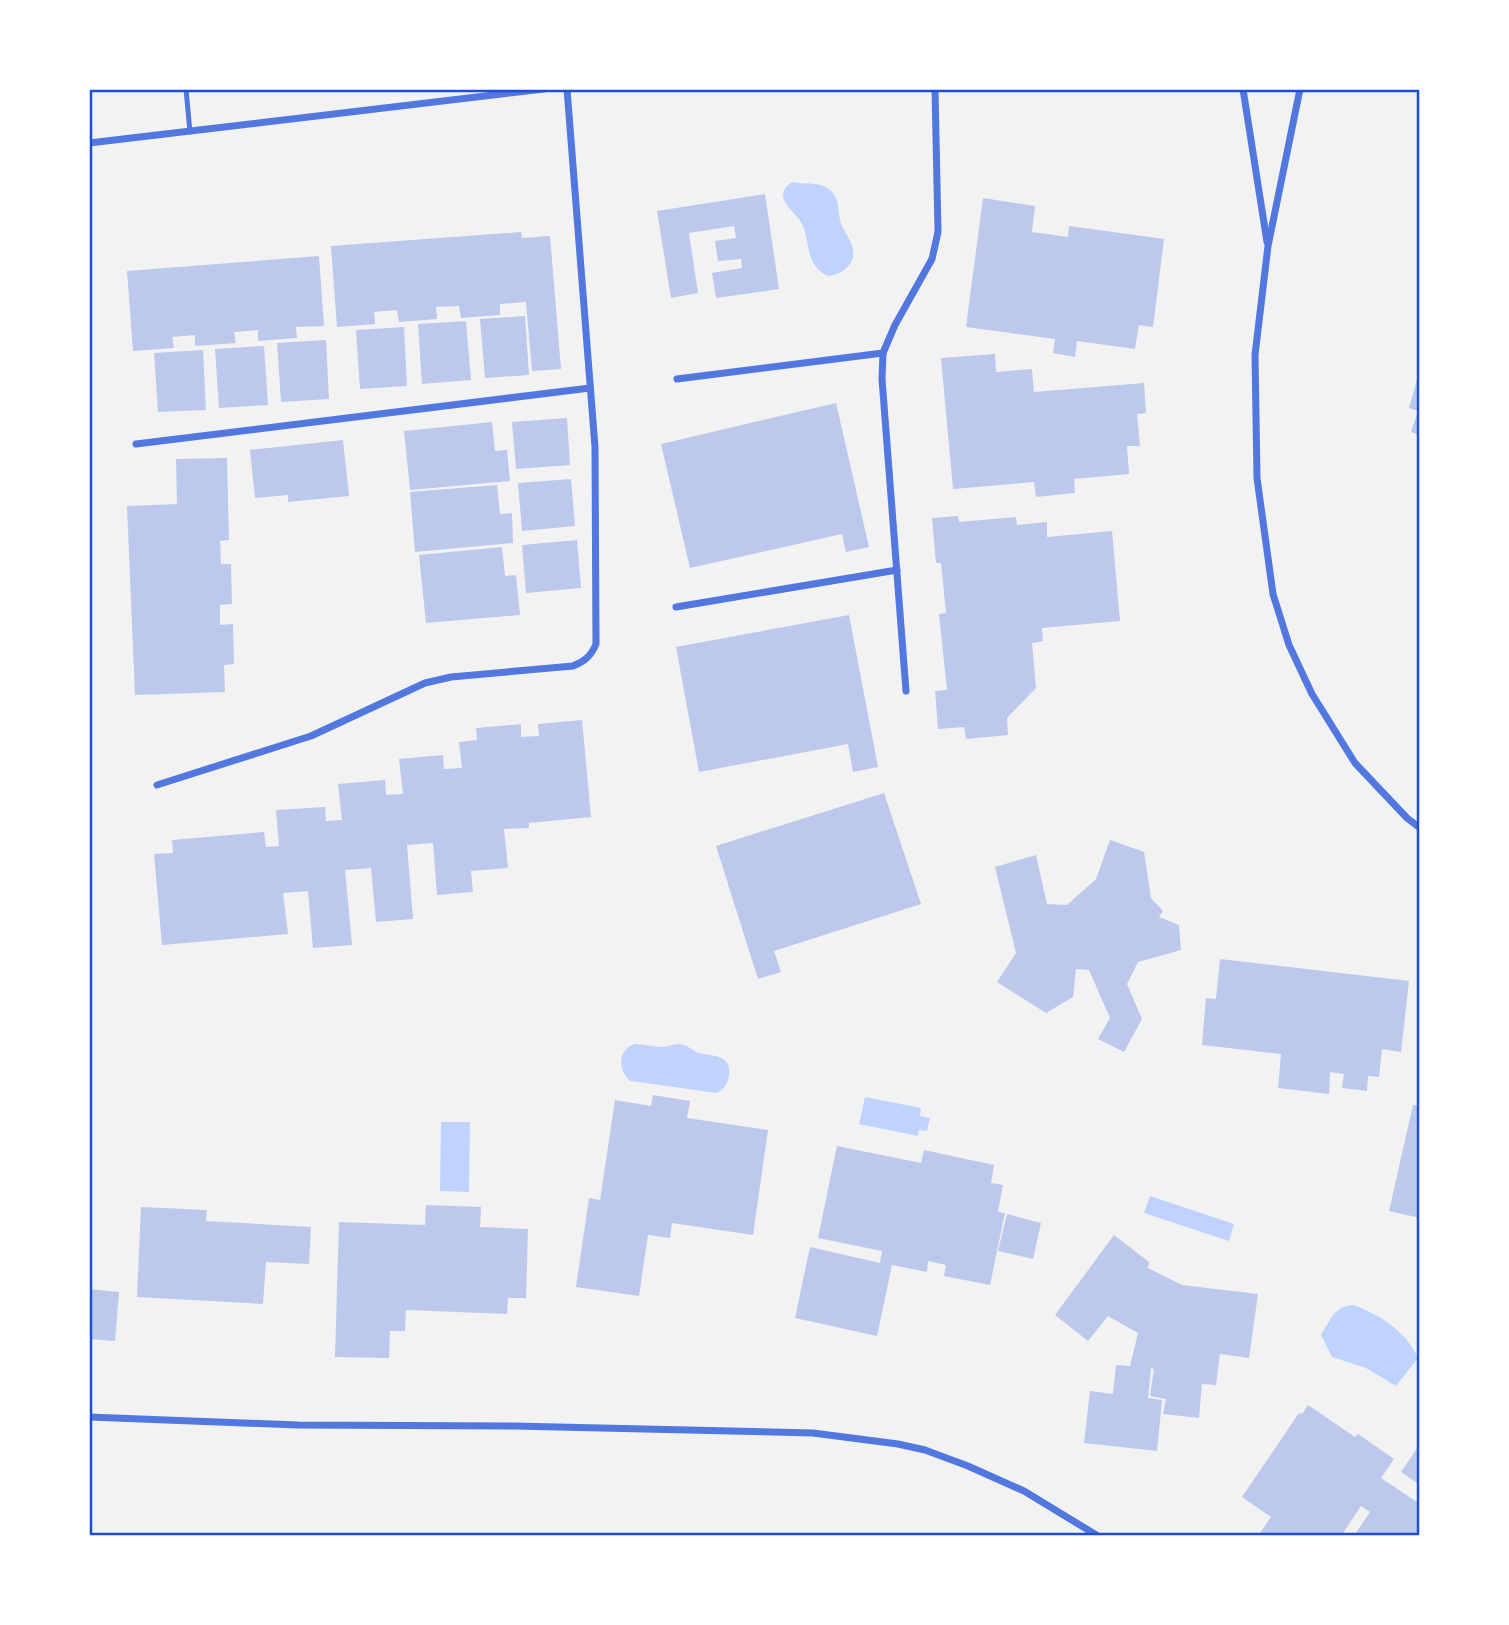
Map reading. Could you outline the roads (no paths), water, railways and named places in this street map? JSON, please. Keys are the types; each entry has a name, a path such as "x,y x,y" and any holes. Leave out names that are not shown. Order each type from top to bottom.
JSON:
{"street":[{"path":"89,143 544,89"},
{"path":"157,785 311,736 425,683 451,677 573,666 585,661 592,654 596,644 595,447 566,89"},
{"path":"906,691 882,379 883,353 895,325 932,259 937,232 935,89"},
{"path":"1243,89 1268,246"},
{"path":"1300,89 1268,246 1255,355 1257,478 1273,594 1289,645 1312,694 1355,763 1407,818 1420,828"},
{"path":"677,379 883,353"},
{"path":"136,444 590,388"},
{"path":"676,607 897,570"},
{"path":"89,1417 298,1425 514,1426 813,1433 925,1450 1024,1491 1098,1536"}],"lane":[{"path":"186,89 190,132"}],"water":[{"path":"792,182 822,185 836,198 840,221 853,252 848,267 839,273 828,276 821,272 812,260 802,224 784,200 785,190"},
{"path":"635,1044 662,1047 681,1044 699,1053 715,1056 728,1064 728,1081 717,1093 631,1081 624,1072 621,1061 625,1051"},
{"path":"865,1097 921,1108 920,1116 930,1118 927,1131 919,1130 918,1136 859,1124"},
{"path":"441,1122 470,1122 469,1192 440,1191"},
{"path":"1150,1196 1234,1224 1229,1241 1144,1213"},
{"path":"1353,1305 1373,1313 1391,1325 1407,1340 1418,1358 1396,1386 1366,1368 1332,1357 1321,1335 1337,1311"}]}
